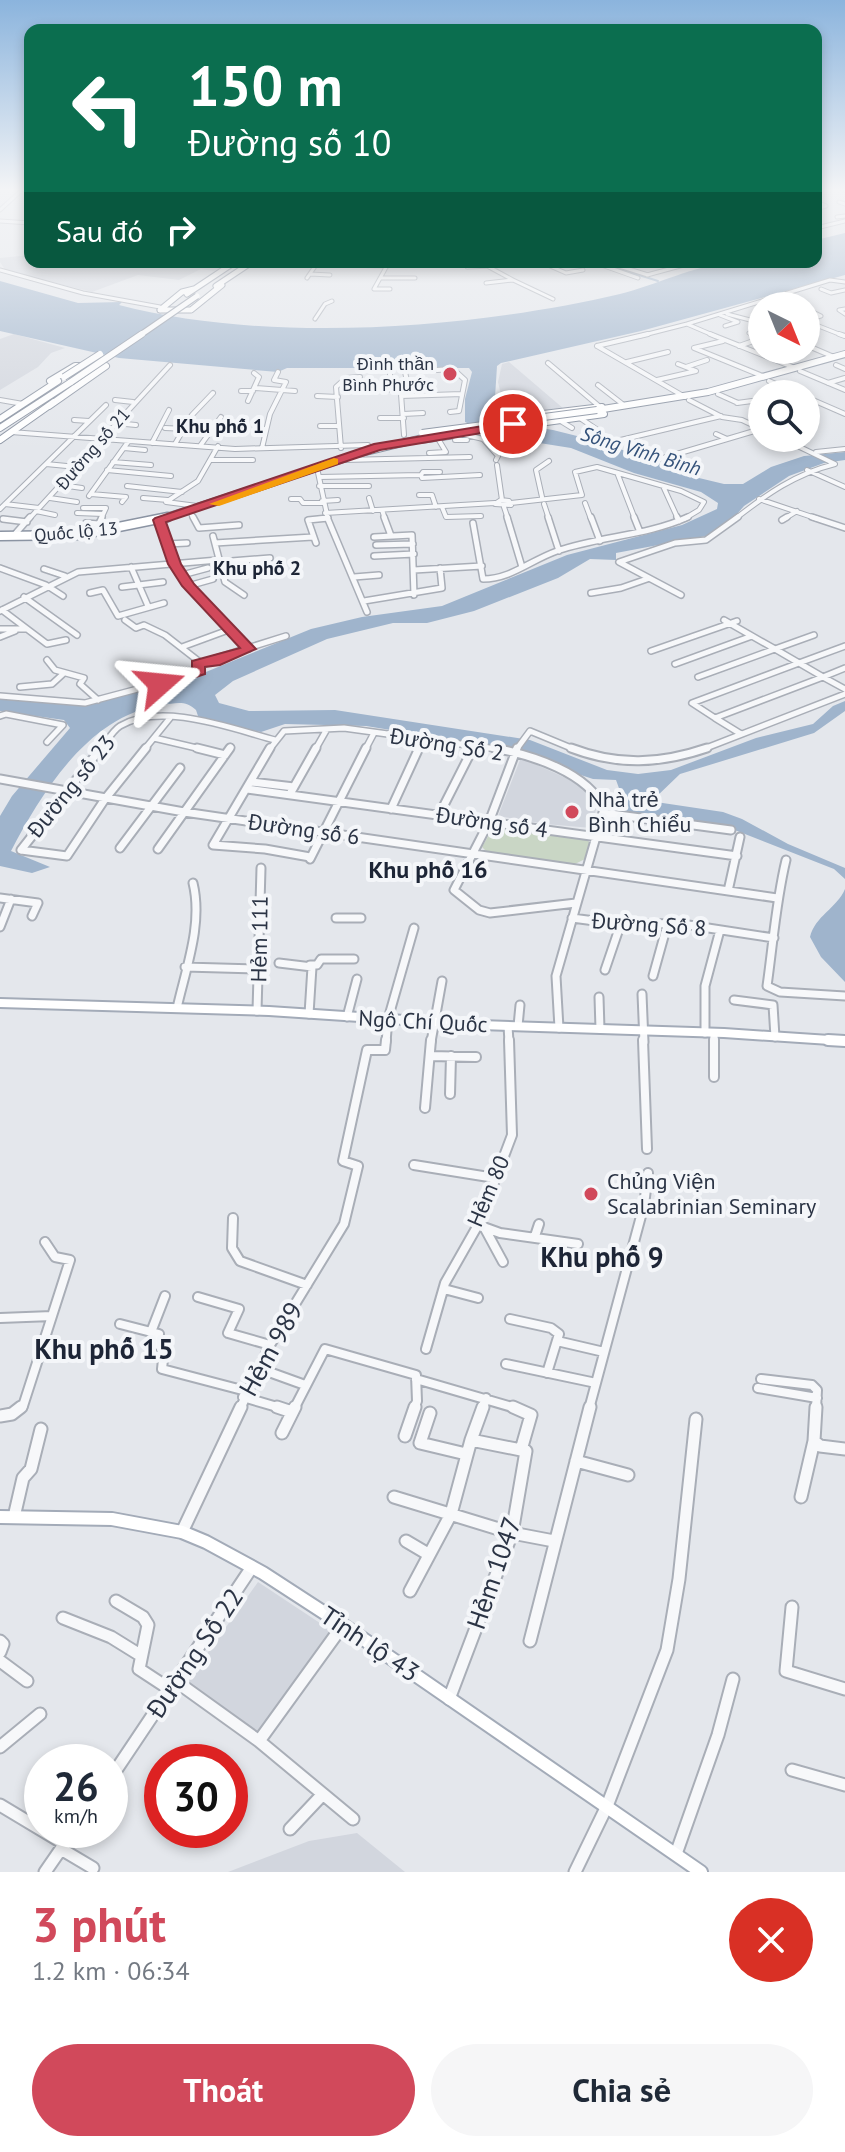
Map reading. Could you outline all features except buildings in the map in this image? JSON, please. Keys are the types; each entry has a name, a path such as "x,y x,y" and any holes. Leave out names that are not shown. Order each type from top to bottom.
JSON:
{"highway":[{"path":"160,308 183,292 200,294 219,276"},
{"path":"45,408 72,381 228,276"},
{"path":"160,308 189,310 233,276"},
{"path":"3,434 187,294 200,294 222,285"},
{"path":"798,370 845,356"},
{"path":"620,408 580,418 525,425 518,417 620,408 718,394 845,356"},
{"path":"3,434 106,366 83,364 50,381 55,383"},
{"path":"687,399 768,379"},
{"path":"0,420 55,383 72,381"},
{"path":"0,420 55,383"},
{"name":"Quốc lộ 13","path":"0,535 155,518 373,445 599,409"},
{"path":"407,442 451,427 464,437"},
{"path":"373,445 464,437"},
{"name":"Quốc lộ 13","path":"0,535 71,535 159,520 340,460 373,445"}],"main road":[{"name":"Ngô Chí Quốc","path":"0,1003 257,1011 845,1041"},
{"name":"Tỉnh lộ 43","path":"7,1517 112,1519 182,1532 252,1567 343,1625 701,1872"}],"street":[{"path":"23,276 83,293 160,308"},
{"path":"507,276 553,299"},
{"path":"633,276 638,278"},
{"path":"374,289 380,278 415,278"},
{"path":"796,292 841,279"},
{"path":"486,283 513,280"},
{"path":"367,290 390,289"},
{"path":"821,289 831,293 845,290"},
{"path":"315,319 325,304 332,301"},
{"path":"748,306 597,346 687,399 721,416 748,423"},
{"path":"720,315 729,313 748,319"},
{"path":"710,333 738,322 720,315"},
{"path":"687,324 845,390"},
{"path":"820,326 845,336"},
{"path":"726,341 694,348 768,379"},
{"path":"739,346 748,343"},
{"path":"820,351 834,357"},
{"path":"627,362 668,352"},
{"path":"686,367 707,360"},
{"path":"548,363 599,409"},
{"path":"657,380 696,371 678,364"},
{"name":"Đường số 21","path":"16,533 170,365"},
{"path":"836,365 845,369"},
{"path":"437,370 453,369 463,377 459,411 450,412"},
{"path":"262,448 270,414 286,382 274,380 278,372"},
{"path":"405,372 406,390 401,396 407,442"},
{"path":"248,401 259,377 254,373"},
{"path":"390,374 393,386"},
{"path":"341,448 338,382 360,377"},
{"path":"828,383 845,378"},
{"path":"598,385 620,408"},
{"path":"373,390 393,386 406,390"},
{"path":"241,391 295,391"},
{"path":"175,444 192,415 213,393"},
{"path":"401,396 462,394"},
{"path":"718,394 748,405"},
{"path":"427,395 435,400 435,405"},
{"path":"317,396 338,397"},
{"path":"0,400 23,404"},
{"path":"115,400 133,402"},
{"path":"820,403 845,414"},
{"path":"2,506 106,405"},
{"path":"152,443 169,410"},
{"path":"380,418 423,413"},
{"path":"608,443 721,416"},
{"path":"200,446 221,417"},
{"path":"580,418 599,431"},
{"path":"327,419 338,423"},
{"path":"74,420 89,421"},
{"path":"559,420 572,428"},
{"path":"115,423 136,425"},
{"path":"320,426 338,423"},
{"path":"165,428 186,429"},
{"path":"455,440 471,433 488,440 498,456 496,462 503,504 522,567"},
{"path":"649,459 653,461 748,433"},
{"path":"3,434 262,448 373,445"},
{"path":"716,434 727,439"},
{"path":"429,453 446,452 437,437"},
{"path":"128,442 90,495 111,495 132,500"},
{"path":"143,498 168,500 182,494 198,481 218,446"},
{"path":"124,448 145,450"},
{"path":"815,453 845,449"},
{"path":"815,453 834,463"},
{"path":"340,460 470,457"},
{"path":"210,460 253,460"},
{"path":"549,461 536,470 559,551"},
{"path":"113,462 151,465"},
{"path":"681,595 619,562 677,543 708,539 731,525 737,516 782,482 807,470 845,463"},
{"path":"46,464 77,467"},
{"path":"244,595 225,582 214,540 264,540 292,536 315,540 308,519 394,509 543,501 582,495 575,471 584,472 595,466 698,497 704,502 697,513 679,521 559,551 491,580 483,579 473,523"},
{"path":"317,468 326,516 367,612"},
{"path":"107,470 171,476"},
{"path":"807,470 845,487"},
{"path":"319,477 440,472"},
{"path":"421,475 422,478 480,475"},
{"path":"618,475 640,532"},
{"path":"61,485 82,488"},
{"path":"127,486 182,494"},
{"path":"319,486 369,486"},
{"path":"663,486 679,521"},
{"path":"157,493 182,494"},
{"path":"104,503 111,495"},
{"path":"419,495 432,495 445,517 481,516"},
{"path":"390,497 394,509"},
{"path":"50,498 77,502"},
{"path":"369,498 373,511"},
{"path":"291,499 300,499 303,503 338,500"},
{"path":"759,499 845,528"},
{"path":"168,500 167,504 197,506"},
{"path":"585,503 600,541"},
{"path":"2,506 55,515"},
{"path":"83,508 106,508 98,526 86,523"},
{"path":"382,510 390,533"},
{"path":"782,520 797,511"},
{"path":"190,512 199,528 239,525"},
{"path":"77,513 103,514"},
{"path":"3,519 27,522"},
{"path":"159,520 175,564 188,586 249,649"},
{"path":"374,537 412,535 414,595"},
{"path":"264,540 267,550"},
{"path":"167,544 187,543"},
{"path":"376,545 425,546"},
{"path":"374,556 414,554"},
{"path":"66,640 47,644 1,611 46,585 78,572 270,558"},
{"path":"414,570 482,566"},
{"path":"131,567 148,606"},
{"path":"0,568 46,585 63,596"},
{"path":"182,575 208,568"},
{"path":"364,601 442,588 440,568"},
{"path":"44,569 65,576"},
{"path":"354,577 379,575"},
{"path":"188,586 213,579"},
{"path":"591,593 621,588 647,579"},
{"path":"122,587 163,582"},
{"path":"90,593 103,590 118,616 164,603"},
{"path":"24,597 77,635"},
{"path":"125,620 136,628 144,625 182,647 201,663"},
{"path":"724,620 734,623 845,692"},
{"path":"651,651 734,623"},
{"path":"0,629 26,629"},
{"path":"182,647 231,629"},
{"path":"0,637 17,630"},
{"path":"698,677 814,635"},
{"path":"0,696 71,702 98,700 194,674 200,671 197,664 215,662 286,636"},
{"path":"675,664 752,636"},
{"path":"741,734 692,703 845,646"},
{"path":"47,660 63,674 84,678 80,684 98,700"},
{"path":"715,718 845,668"},
{"path":"20,687 52,684 63,674"},
{"path":"576,903 496,912 479,910 454,890 475,854 515,752 530,731 615,762 647,763 682,756 845,692"},
{"path":"0,716 6,714 63,725 47,742"},
{"name":"Đường số 23","path":"105,799 67,856 21,850 118,727 144,718 170,718"},
{"path":"105,799 170,718 275,740 213,845 265,849 310,858 374,733"},
{"name":"Đường Số 2","path":"275,740 284,731 294,728 327,729 515,752 588,785 602,799 604,811"},
{"path":"292,791 327,729"},
{"path":"154,738 225,755"},
{"path":"391,809 423,740"},
{"path":"158,849 231,747"},
{"path":"439,815 474,747"},
{"path":"120,848 180,768"},
{"name":"Đường số 6","path":"0,779 149,807 777,898"},
{"name":"Đường số 4","path":"249,786 391,809 737,856"},
{"path":"559,1028 556,976 604,811 731,830"},
{"path":"728,891 740,837"},
{"path":"786,860 777,898 767,981 772,990 845,996"},
{"name":"Hẻm 111","path":"257,1011 261,868"},
{"path":"177,1008 195,928 193,883"},
{"path":"0,898 38,903 32,916"},
{"path":"0,927 11,899"},
{"path":"336,918 361,918"},
{"name":"Đường Số 8","path":"572,918 621,923 668,922 774,938"},
{"path":"653,976 668,922"},
{"path":"605,970 621,923"},
{"path":"388,1019 414,928"},
{"path":"714,1077 705,986 720,930"},
{"path":"279,963 317,965 321,959 354,959"},
{"path":"309,1014 310,965"},
{"path":"185,967 260,969"},
{"path":"347,1017 357,979"},
{"path":"425,1108 433,1022 442,981"},
{"path":"642,994 647,1149"},
{"path":"599,997 600,1029"},
{"path":"734,1000 773,1005 775,1037"},
{"name":"Hẻm 80","path":"426,1349 444,1289 481,1226 512,1135 513,1026 520,1005"},
{"name":"Hẻm 989","path":"182,1532 244,1394 270,1345 344,1224 358,1166 343,1161 367,1050 385,1050 388,1019"},
{"path":"430,1056 476,1057"},
{"path":"450,1094 451,1056"},
{"path":"414,1165 495,1178"},
{"path":"530,1641 644,1205 648,1173"},
{"path":"233,1218 231,1242 235,1258 246,1265 307,1285"},
{"path":"535,1236 539,1224"},
{"path":"481,1226 500,1233 578,1244"},
{"path":"481,1226 503,1262"},
{"path":"0,1416 12,1414 23,1406 70,1260 55,1257 45,1242"},
{"path":"444,1289 478,1298"},
{"path":"151,1332 165,1296"},
{"path":"198,1297 239,1309 228,1333 270,1345"},
{"path":"0,1318 52,1316"},
{"path":"510,1319 551,1328 559,1334 547,1373"},
{"path":"120,1324 159,1334 156,1343 164,1350 162,1369 292,1412"},
{"path":"557,1341 604,1352"},
{"name":"Hẻm 1047","path":"305,1385 325,1349 530,1413 521,1450 528,1453 512,1533 449,1699"},
{"path":"506,1364 596,1383"},
{"path":"258,1368 305,1385 282,1433"},
{"path":"405,1436 417,1401 416,1379"},
{"path":"759,1383 812,1385 817,1390 814,1441 801,1497"},
{"path":"410,1591 451,1514 466,1454 486,1398"},
{"path":"430,1413 420,1443 466,1454"},
{"path":"575,1872 607,1806 667,1650 679,1579 696,1419"},
{"path":"7,1517 23,1478 31,1469 41,1429"},
{"path":"471,1440 521,1450"},
{"path":"814,1441 820,1446 845,1449"},
{"path":"576,1461 628,1475"},
{"path":"394,1497 512,1533 554,1541"},
{"path":"406,1541 428,1554"},
{"name":"Đường Số 22","path":"128,1753 252,1567"},
{"path":"116,1601 147,1622 139,1669 174,1686 259,1741 353,1819"},
{"path":"792,1607 784,1663 786,1671 845,1689"},
{"path":"63,1618 111,1637 140,1655"},
{"path":"259,1741 343,1625"},
{"path":"0,1641 3,1644 0,1652"},
{"path":"0,1661 27,1681"},
{"path":"676,1854 733,1679"},
{"path":"0,1747 40,1714"},
{"path":"792,1770 845,1785"},
{"path":"290,1829 323,1794"},
{"path":"0,1805 24,1821"},
{"path":"45,1872 62,1848"},
{"path":"64,1848 93,1868"}],"shaded area":[{"path":"28,276 134,276 92,292"},
{"path":"149,276 186,276 179,280"},
{"path":"14,334 65,348 51,353 38,367 0,390 0,339"},
{"path":"509,362 564,409 506,416 498,382 502,364"},
{"path":"524,759 579,784 598,800 592,828 498,816 520,760"},
{"path":"258,1582 335,1633 259,1733 187,1682"},
{"path":"357,1833 405,1872 228,1872 309,1841"}],"green space":[{"path":"494,826 590,842 585,859 575,864 486,851 482,847"}],"water":[{"path":"674,276 840,276 783,292 748,292 748,302 641,331 501,363 497,366 494,413 508,423 601,442 699,478 724,484 743,484 771,467 804,456 845,452 845,460 824,463 789,476 744,506 731,521 706,536 616,553 616,560 590,559 558,578 474,611 427,623 393,623 327,639 233,681 215,695 219,703 249,711 335,710 530,740 607,770 638,774 671,770 756,738 813,724 833,706 845,701 845,711 814,733 680,774 654,799 656,802 723,812 742,819 788,844 845,868 845,879 834,869 722,825 616,810 620,791 616,780 593,779 521,751 366,726 285,724 261,732 199,719 196,710 180,703 136,712 112,724 90,740 53,782 11,851 50,867 32,873 0,866 0,816 12,796 70,728 64,720 0,711 0,697 75,704 161,687 311,629 362,617 442,606 567,555 682,525 717,509 718,503 701,492 634,473 571,448 496,436 465,422 465,399 472,372 469,368 287,368 278,372 119,358 0,331 0,281 78,303 122,302 119,305 177,317 239,325 304,328 435,323 562,306 620,294"},
{"path":"845,889 845,982 821,957 810,937 816,923"}],"waterway":[{"path":"643,276 658,281"}],"slow traffic":[{"path":"215,504 334,462"}],"place":[{"name":"Đình thần Bình Phước","path":"450,374"},
{"name":"Nhà trẻ Bình Chiểu","path":"572,812"},
{"name":"Chủng Viện Scalabrinian Seminary","path":"591,1194"}],"district":[{"name":"Khu phố 1","path":"220,426"},
{"name":"Khu phố 2","path":"257,568"},
{"name":"Khu phố 16","path":"428,870"},
{"name":"Khu phố 9","path":"602,1257"},
{"name":"Khu phố 15","path":"104,1349"}],"route":[{"path":"160,684 200,671 197,664 215,662 249,649 188,586 175,564 159,520 194,511 378,447 513,424"}],"water label":[{"name":"Sông Vĩnh Bình","path":"641,451"}]}
